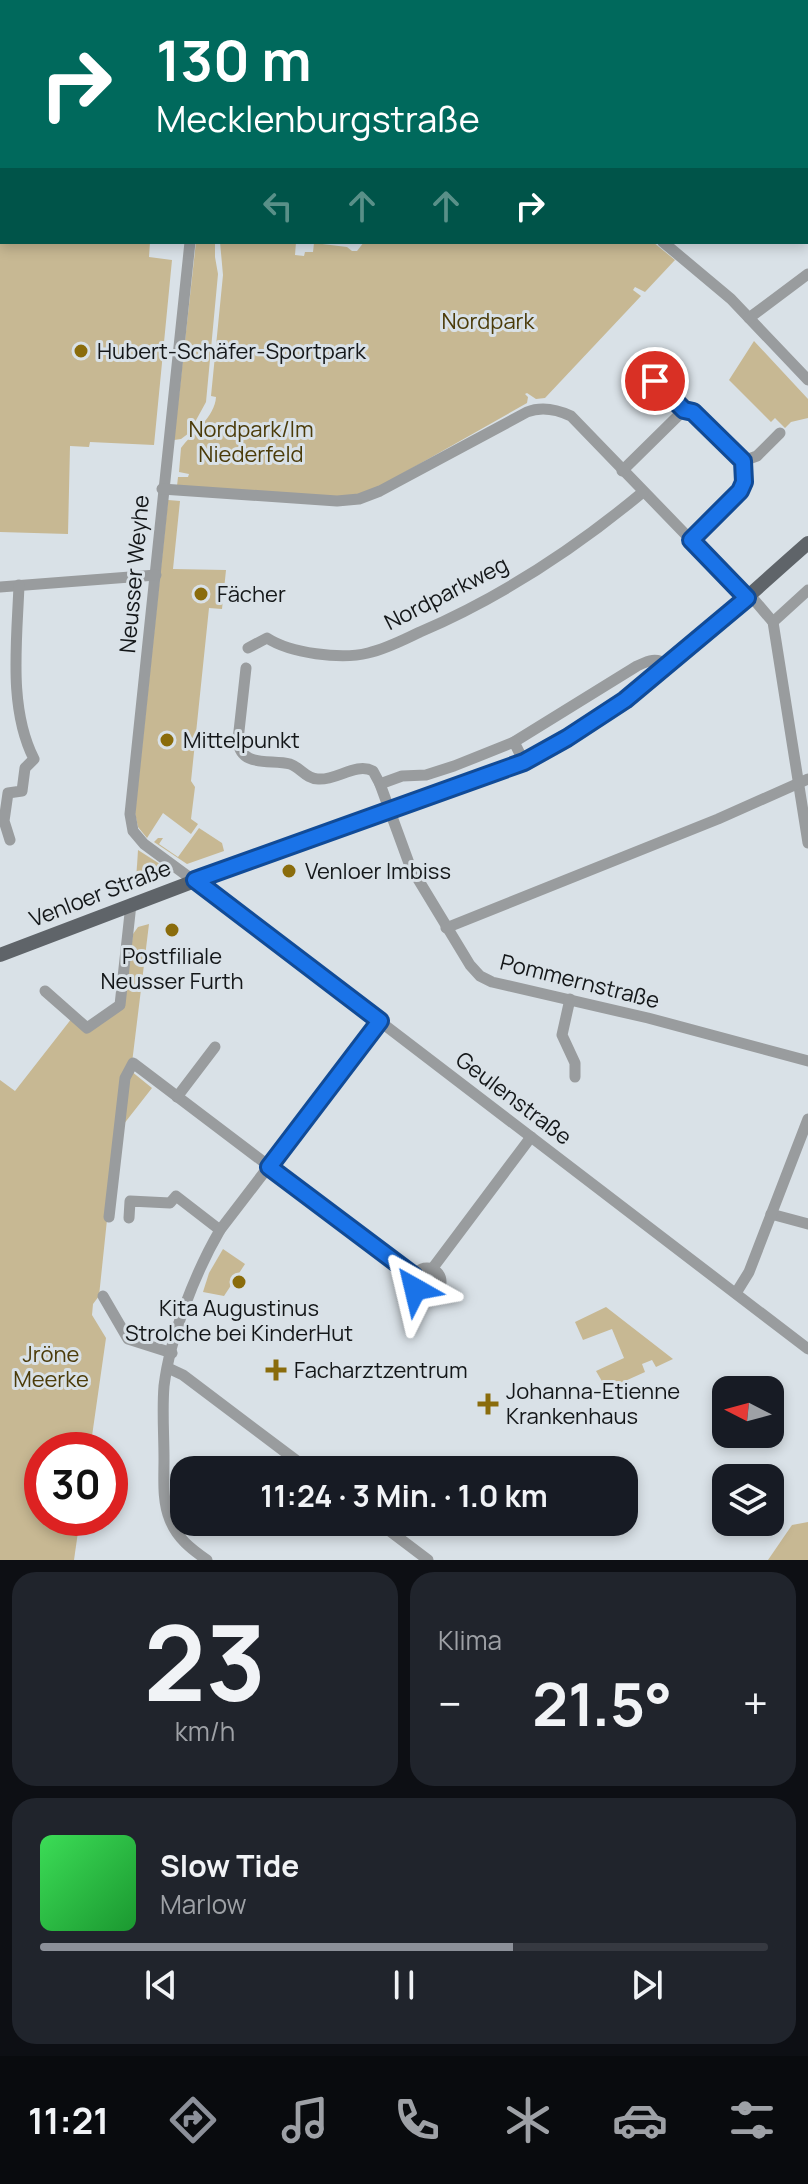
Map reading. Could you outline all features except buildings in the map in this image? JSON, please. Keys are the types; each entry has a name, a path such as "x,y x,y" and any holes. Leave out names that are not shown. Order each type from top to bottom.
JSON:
{"main road":[{"name":"Venloer Straße","path":"3,955 195,880 524,762 625,700 808,543"}],"street":[{"name":"Neusser Weyhe","path":"190,244 162,489 131,823 133,831 144,844 195,880"},
{"path":"666,244 712,281 808,380"},
{"path":"749,318 808,274"},
{"path":"669,368 655,381 684,410 693,412 743,461 744,482 740,491 691,540"},
{"path":"162,489 337,501 359,499 380,491 530,411 553,409 571,416 773,622 803,781 808,843"},
{"path":"622,471 684,410"},
{"path":"743,461 757,456 780,433"},
{"name":"Nordparkweg","path":"248,648 267,638 285,649 347,656 367,654 385,647 451,619 490,597 613,517 643,492"},
{"path":"0,587 156,575"},
{"path":"10,840 4,821 8,793 22,791 25,768 34,759 25,737 18,688 19,585"},
{"path":"773,622 808,590"},
{"path":"380,784 402,776 426,775 514,742 637,666 650,660 667,664"},
{"path":"246,668 238,740 245,757 289,764 315,779 367,768 377,776 390,810"},
{"path":"514,742 524,762"},
{"path":"446,928 704,825 803,781"},
{"name":"Pommernstraße","path":"390,810 410,866 470,965 486,979 808,1061"},
{"name":"Geulenstraße","path":"195,880 808,1349"},
{"path":"45,991 87,1028 120,1005 131,904"},
{"path":"570,999 562,1035 575,1063 575,1077"},
{"path":"207,1560 183,1540 169,1517 166,1505 163,1399 172,1353 195,1279 220,1230 380,1021"},
{"path":"177,1097 215,1047"},
{"path":"109,1217 125,1078 133,1063 414,1276"},
{"path":"736,1293 749,1272 808,1119"},
{"path":"432,1269 531,1137"},
{"path":"129,1218 130,1201 170,1203 176,1196 220,1230"},
{"path":"771,1214 808,1224"},
{"path":"422,1269 432,1269 440,1280 439,1287 433,1294 424,1295 413,1284 414,1276 422,1269"},
{"path":"103,1296 128,1339 172,1353"},
{"path":"168,1368 183,1375 290,1456"},
{"path":"396,1536 428,1560"}],"green space":[{"name":"Hubert-Schäfer-Sportpark","path":"0,244 150,244 149,257 172,260 154,445 90,442 89,447 70,446 68,534 0,532"},
{"path":"196,244 215,244 218,274 206,402 189,433 174,440"},
{"name":"Nordpark","path":"220,244 296,244 295,255 304,256 305,252 313,252 314,244 357,251 362,244 655,244 675,260 645,292 635,287 633,290 641,296 545,398 536,399 527,393 527,403 377,488 359,495 335,497 177,486 178,477 188,477 189,474 179,472 181,448 215,404 216,397 211,396 223,275"},
{"path":"754,341 808,399 808,418 791,422 785,428 775,418 771,422 729,380"},
{"path":"168,500 180,501 173,569 226,570 222,609 209,608 191,781 195,787 191,819 198,824 191,834 163,813 147,838 138,827 135,813"},
{"path":"199,828 222,843 224,851 187,864 154,842 163,838 159,844 178,857"},
{"path":"138,850 163,866 163,872 136,881"},
{"name":"Jröne Meerke","path":"149,924 131,1071 152,1088 116,1134 99,1296 93,1304 92,1315 106,1338 93,1432 24,1432 24,1536 77,1536 74,1560 0,1560 0,1080 15,1091 72,1018 86,1030 123,1008 133,934 138,927"},
{"path":"223,1249 245,1264 224,1296 203,1292 209,1273"},
{"path":"606,1307 673,1359 656,1367 652,1360 642,1364 645,1372 614,1386 603,1383 596,1371 624,1358 612,1329 583,1340 575,1322"},
{"path":"808,1522 808,1560 768,1560 792,1525"}],"place":[{"name":"Hubert-Schäfer-Sportpark","path":"81,351"},
{"name":"Fächer","path":"201,594"},
{"name":"Mittelpunkt","path":"167,740"},
{"name":"Venloer Imbiss","path":"289,871"},
{"name":"Postfiliale Neusser Furth","path":"172,930"},
{"name":"Kita Augustinus Strolche bei KinderHut","path":"239,1282"},
{"name":"Facharztzentrum","path":"276,1370"},
{"name":"Johanna-Etienne Krankenhaus","path":"488,1404"}],"route":[{"path":"415,1289 414,1276 269,1167 380,1021 195,880 524,762 625,700 747,598 691,540 743,487 743,461 693,412 684,410 655,381"}],"park label":[{"name":"Nordpark/Im Niederfeld","path":"251,442"}]}
